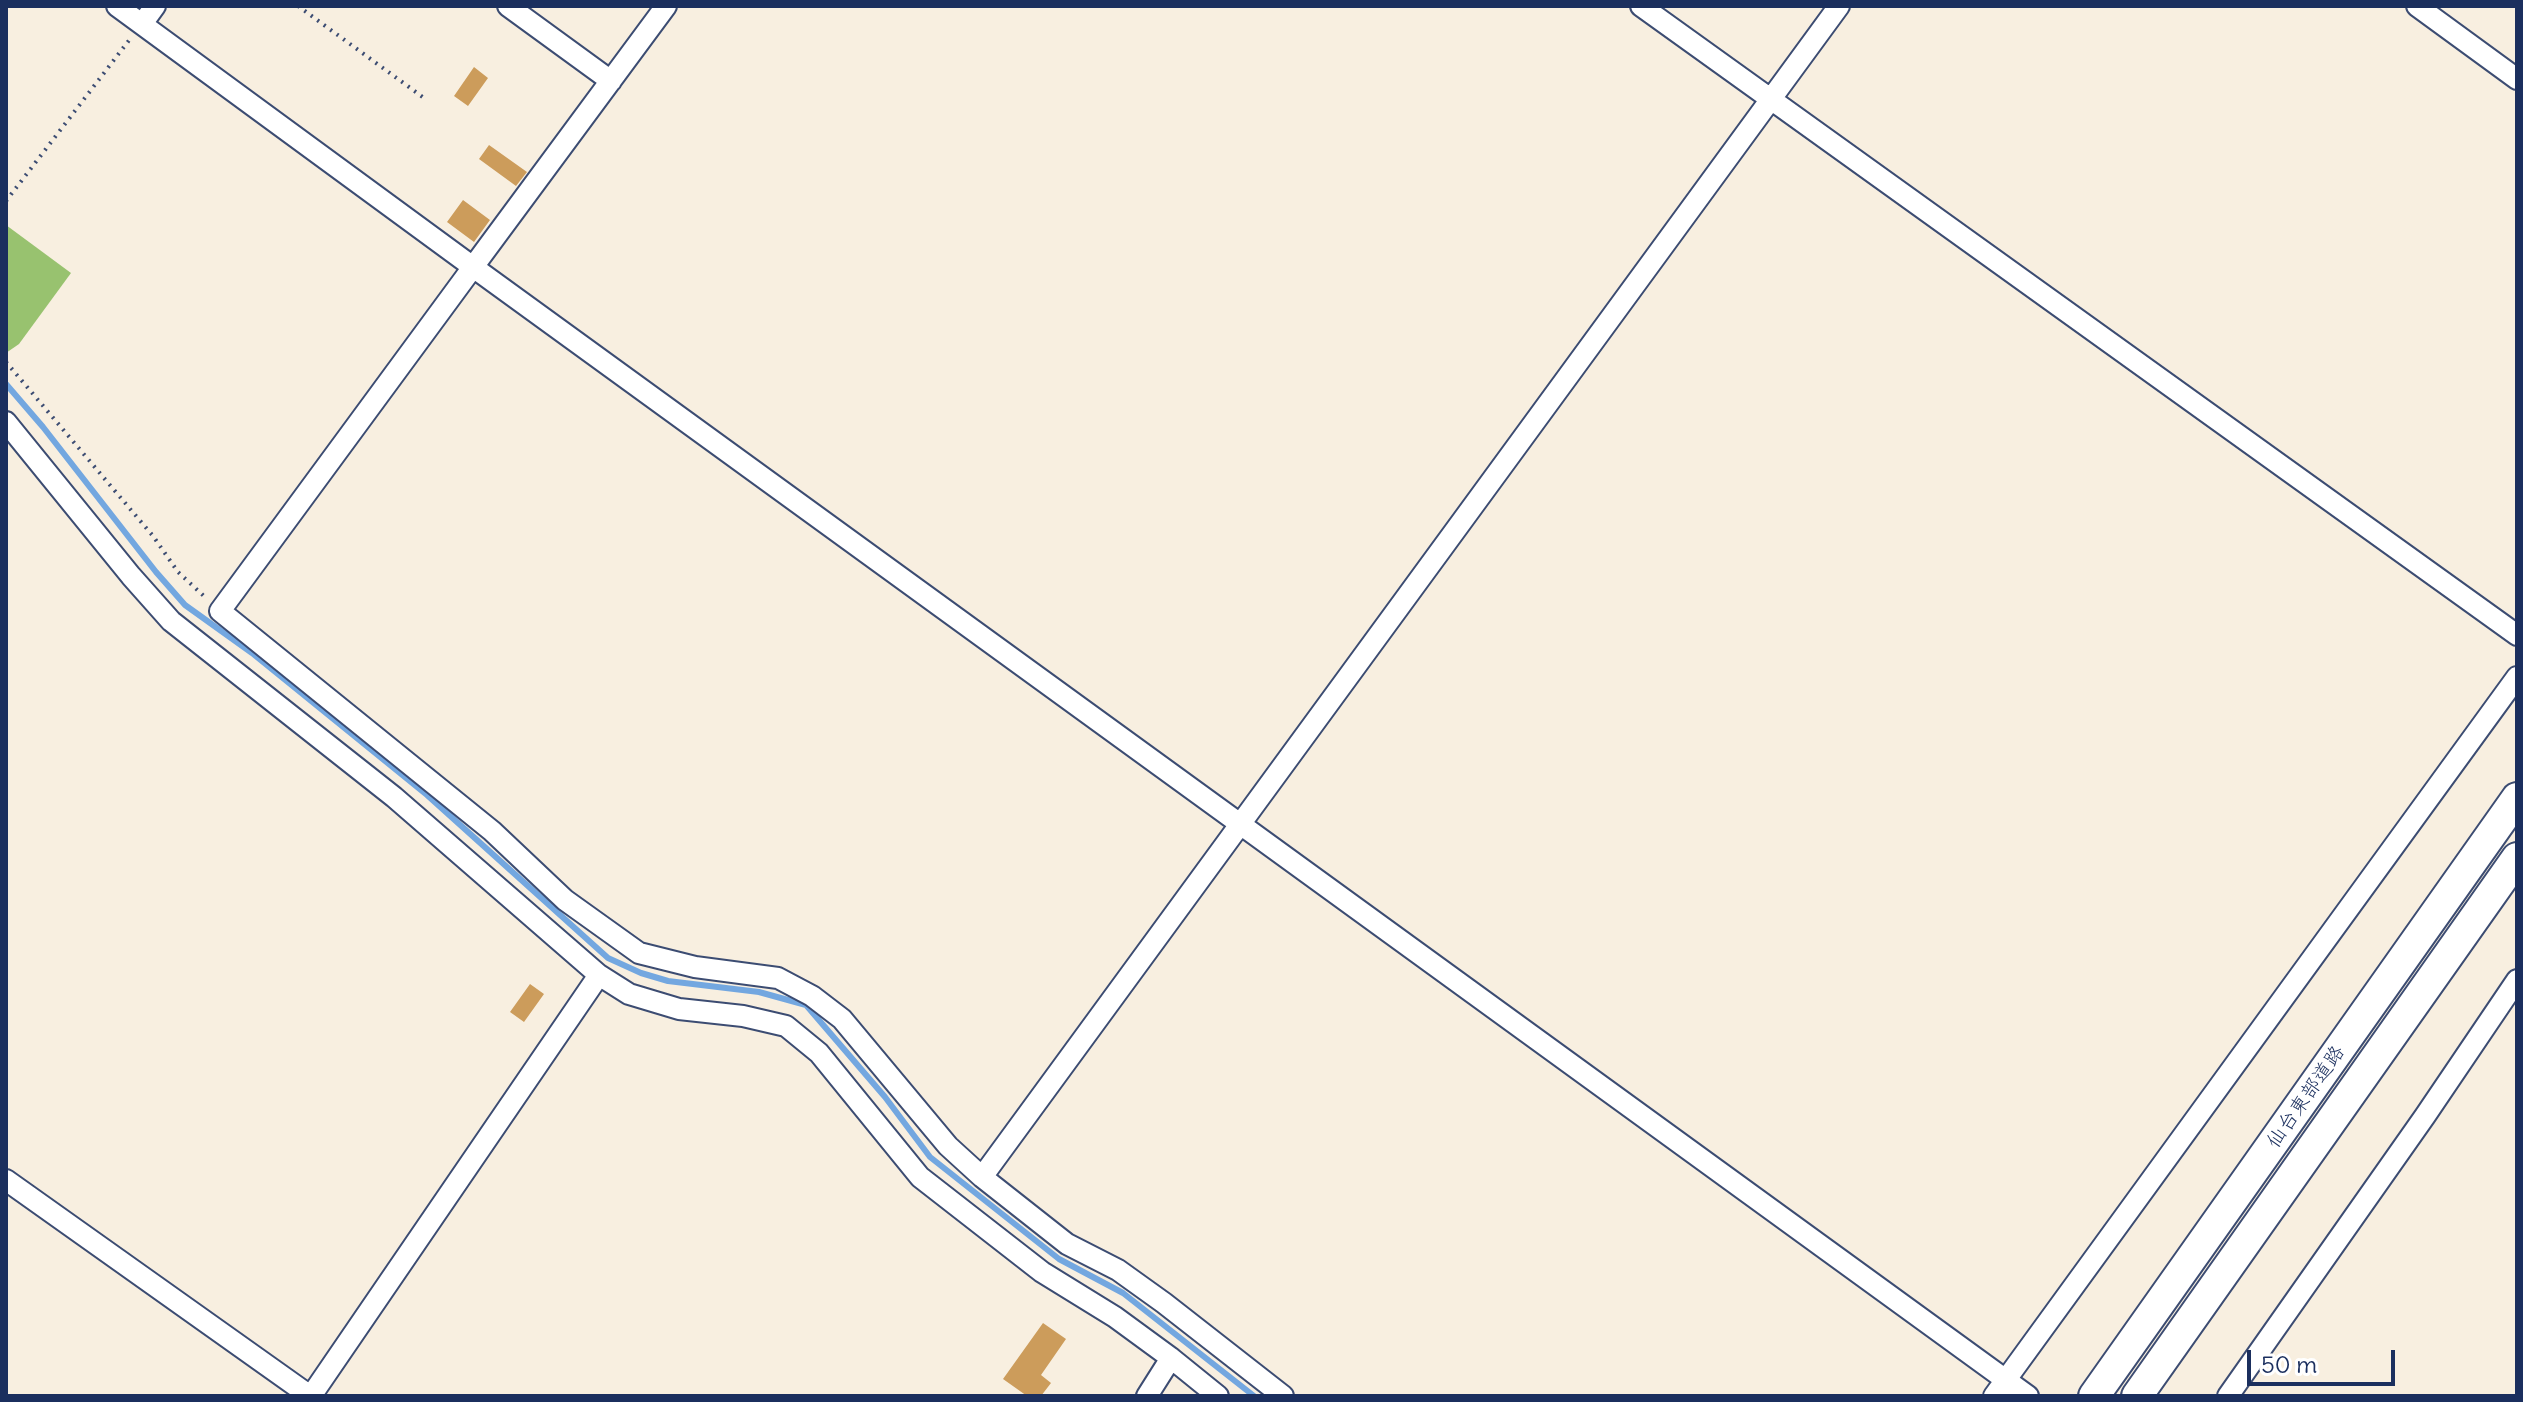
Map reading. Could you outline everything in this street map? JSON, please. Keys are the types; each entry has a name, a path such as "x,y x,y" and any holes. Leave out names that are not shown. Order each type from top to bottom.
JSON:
{"highway":[{"name":"仙台東部道路","path":"2094,1396 2517,798"},
{"name":"仙台東部道路","path":"2137,1396 2517,858"}],"street":[{"path":"117,6 1240,823 2000,1388 2028,1396"},
{"path":"142,24 155,6"},
{"path":"508,6 611,81"},
{"path":"666,6 220,611 492,831 565,900 639,953 695,967 778,978 812,996 842,1019 948,1146 982,1177 1067,1244 1130,1278 1283,1396"},
{"path":"1641,6 2517,635"},
{"path":"982,1177 1839,6"},
{"path":"2417,6 2517,79"},
{"path":"6,422 171,621 394,797 599,975 629,994 679,1009 743,1016 786,1026 819,1053 920,1177 1042,1272 1115,1317 1218,1396"},
{"path":"2000,1388 2517,677"},
{"path":"6,1180 310,1396 599,975"},
{"path":"2228,1396 2517,980"},
{"path":"1147,1396 1171,1358"}],"path":[{"path":"298,6 424,98"},
{"path":"6,201 142,24"},
{"path":"6,362 153,536 178,572 220,611"}],"green space":[{"path":"6,225 71,273 19,344 6,353"}],"building":[{"path":"474,67 488,78 468,106 454,96"},
{"path":"489,145 527,172 516,186 479,159"},
{"path":"463,200 490,220 474,242 447,222"},
{"path":"530,984 544,994 524,1022 510,1012"},
{"path":"1043,1323 1066,1339 1041,1375 1051,1383 1041,1396 1027,1396 1003,1379"}],"waterway":[{"path":"6,384 185,605 252,653 427,795 608,958 668,981 759,992 806,1005 885,1097 930,1157 1059,1259 1123,1293 1254,1396"}]}
